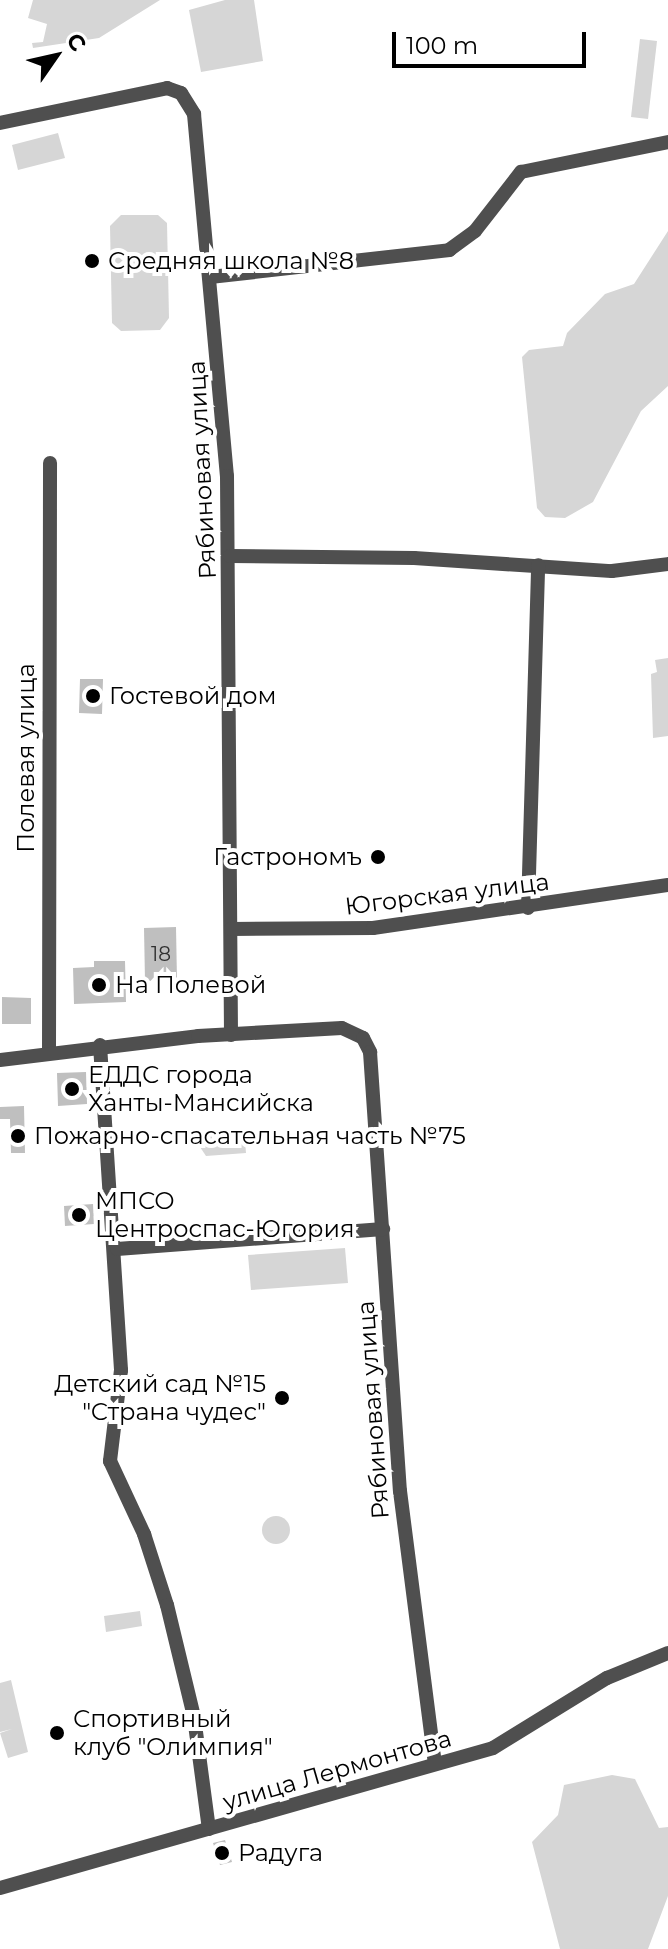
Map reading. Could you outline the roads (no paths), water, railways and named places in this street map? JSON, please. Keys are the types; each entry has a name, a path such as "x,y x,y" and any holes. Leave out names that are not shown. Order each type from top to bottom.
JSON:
{"street":[{"name":"Рябиновая улица","path":"0,123 158,89 181,93 194,114 210,277 230,556 231,1035 342,1028 359,1033 370,1052 400,1491 435,1764"},
{"path":"210,277 449,250 475,231 521,172 668,142"},
{"name":"Полевая улица","path":"49,1053 50,463"},
{"path":"230,556 538,565 612,571 668,564"},
{"path":"528,908 538,565"},
{"name":"Югорская улица","path":"231,929 373,928 528,908 668,885"},
{"path":"0,1060 100,1045 231,1035"},
{"path":"100,1045 117,1249 121,1383 110,1461 137,1517 194,1717 209,1829"},
{"path":"117,1249 383,1229"},
{"name":"улица Лермонтова","path":"0,1888 507,1742 607,1678 668,1653"}],"place":[{"name":"Средняя школа №8","path":"92,261"},
{"name":"Гостевой дом","path":"93,696"},
{"name":"Гастрономъ","path":"378,857"},
{"name":"На Полевой","path":"99,985"},
{"name":"ЕДДС города Ханты-Мансийска","path":"72,1089"},
{"name":"Пожарно-спасательная часть №75","path":"18,1136"},
{"name":"МПСО Центроспас-Югория","path":"79,1215"},
{"name":"Детский сад №15 \"Страна чудес\"","path":"282,1398"},
{"name":"Спортивный клуб \"Олимпия\"","path":"57,1733"},
{"name":"Радуга","path":"222,1853"}]}
